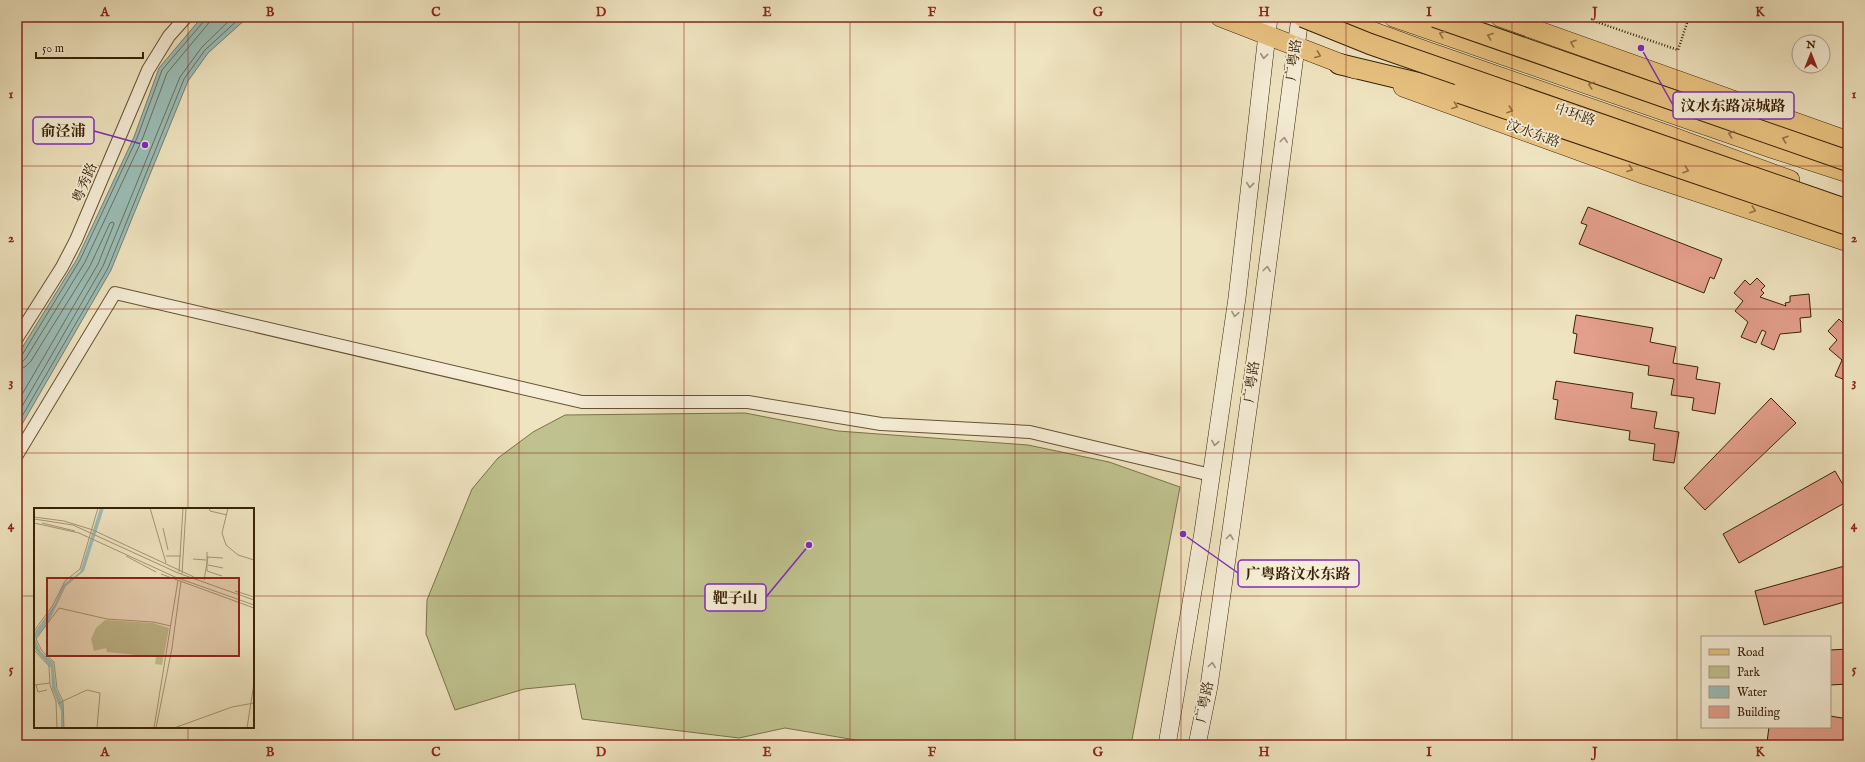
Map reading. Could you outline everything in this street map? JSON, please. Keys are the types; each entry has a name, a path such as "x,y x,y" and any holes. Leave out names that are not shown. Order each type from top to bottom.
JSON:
{"highway":[{"name":"中环路","path":"1302,17 1370,44 1848,210"},
{"path":"1435,17 1848,161"},
{"path":"1339,64 1460,92 1848,224"}],"main road":[{"name":"汶水东路","path":"1220,17 1268,26 1296,47 1339,64 1602,159 1848,242"},
{"name":"广粤路","path":"1197,745 1209,686 1258,346 1296,47 1302,17"},
{"path":"1333,17 1848,200"},
{"path":"1393,17 1771,148 1848,173"},
{"path":"1500,17 1528,22 1676,80 1845,141"},
{"name":"广粤路","path":"1167,745 1203,532 1210,475 1237,298 1268,26"},
{"path":"1628,98 1676,80"},
{"path":"1528,86 1602,159"},
{"path":"1800,226 1848,224"}],"street":[{"name":"粤秀路","path":"17,338 62,266 76,240 148,70 169,36 186,17"},
{"path":"17,455 115,293 582,402 748,402 881,424 1030,432 1210,475"}],"path":[{"path":"1582,17 1678,50 1689,17"}],"green space":[{"path":"745,413 838,431 1028,445 1109,462 1180,487 1131,745 885,745 785,728 739,738 582,719 575,684 524,689 455,710 426,634 427,600 472,489 498,458 533,432 565,415"}],"water":[{"path":"202,17 248,17 208,53 188,81 111,270 17,433 17,356 77,259 134,137 159,68"}],"building":[{"path":"1588,207 1722,259 1714,279 1710,277 1704,293 1579,244 1587,225 1581,223"},
{"path":"1757,278 1765,286 1761,290 1764,293 1760,297 1786,306 1785,303 1790,302 1790,296 1809,294 1811,317 1800,318 1801,332 1780,334 1774,350 1761,344 1766,332 1762,330 1756,343 1741,337 1748,322 1735,311 1743,301 1734,293 1745,280 1750,285"},
{"path":"1576,315 1653,328 1650,342 1676,347 1673,363 1698,367 1696,379 1720,383 1715,414 1692,410 1694,398 1671,395 1674,379 1648,375 1649,366 1574,353 1577,334 1573,333"},
{"path":"1839,319 1844,324 1848,320 1848,381 1835,376 1842,360 1829,349 1837,340 1828,331"},
{"path":"1556,381 1633,393 1631,408 1657,412 1654,428 1679,432 1674,463 1653,460 1655,444 1629,440 1630,431 1555,419 1558,400 1553,399"},
{"path":"1771,398 1796,423 1705,510 1684,488"},
{"path":"1835,471 1848,493 1848,501 1739,563 1723,534"},
{"path":"1848,565 1848,601 1764,625 1755,591"},
{"path":"1848,649 1848,684 1831,685 1831,650"},
{"path":"1831,716 1848,719 1848,745 1786,745 1767,742 1769,728 1831,728"}],"place":[{"name":"汶水东路凉城路","path":"1641,48"},
{"name":"俞泾浦","path":"145,145"},
{"name":"广粤路汶水东路","path":"1183,534"},
{"name":"靶子山","path":"809,545"}]}
